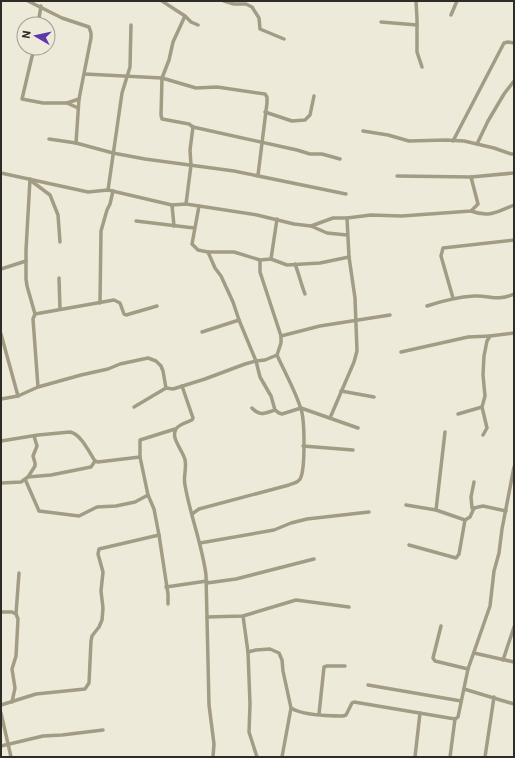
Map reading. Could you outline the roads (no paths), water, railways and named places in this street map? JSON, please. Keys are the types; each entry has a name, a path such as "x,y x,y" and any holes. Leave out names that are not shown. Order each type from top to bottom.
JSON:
{"street":[{"path":"28,1 41,6 62,18 88,27 90,30 91,38 79,99 76,143"},
{"path":"162,1 185,16 191,22 198,25"},
{"path":"224,1 234,4 246,4 252,7 259,18 260,29 284,39"},
{"path":"416,1 417,52 422,67"},
{"path":"451,15 457,1"},
{"path":"39,16 41,6"},
{"path":"185,16 173,42 169,60 162,78 162,119 189,124 193,128 310,154 322,154 340,159"},
{"path":"381,22 417,25"},
{"path":"108,190 122,93 130,60 131,25"},
{"path":"453,140 504,44 506,42 514,43"},
{"path":"32,56 22,99 67,103 79,99"},
{"path":"85,74 162,78 196,88 223,88 265,94 267,98 258,176"},
{"path":"477,144 488,121 504,94 514,82"},
{"path":"265,112 292,121 305,120 310,115 314,96"},
{"path":"67,103 78,108"},
{"path":"186,204 191,165 190,150 193,128"},
{"path":"363,131 388,135 409,141 453,140 477,144 514,154"},
{"path":"48,140 76,143 113,153 258,176 346,194"},
{"path":"1,173 88,192 108,190 172,205 186,204 257,215 294,224 311,226 327,233 347,235"},
{"path":"397,176 471,177 514,173"},
{"path":"471,177 478,204 471,211"},
{"path":"30,179 50,195 58,215 60,242"},
{"path":"30,179 26,261 27,286 35,314 33,319 38,387"},
{"path":"100,303 101,231 113,191"},
{"path":"172,205 174,226"},
{"path":"311,226 333,218 371,215 402,216 471,211 479,214 488,214 497,213 514,205"},
{"path":"199,206 192,244 198,250 208,252 234,252 260,260 271,259 287,265 320,263 349,257"},
{"path":"330,418 354,362 357,351 355,298 349,257 346,218"},
{"path":"271,259 277,219"},
{"path":"136,221 194,228"},
{"path":"453,298 441,256 443,248 514,240"},
{"path":"208,252 214,268 221,276 233,302 238,320 256,361 260,377 271,396 275,410 282,414 301,408 358,428"},
{"path":"192,514 199,509 275,490 298,482 301,478 303,414 295,392 277,355 281,343 281,336 260,272 260,260"},
{"path":"1,269 26,261"},
{"path":"295,264 305,294"},
{"path":"59,278 60,309"},
{"path":"427,306 453,298 475,296 504,298 514,294"},
{"path":"35,314 117,301 120,303 124,314 126,315 157,306"},
{"path":"281,336 320,326 390,315"},
{"path":"202,332 238,320"},
{"path":"1,334 18,396"},
{"path":"402,352 468,337 514,334"},
{"path":"483,434 487,428 482,407 485,396 483,375 484,356 487,341 490,336"},
{"path":"134,407 166,388 173,389 245,364 265,360 277,355"},
{"path":"1,399 18,396 38,387 108,369 120,364 148,358 156,361 161,366 166,388"},
{"path":"168,604 168,594 159,535 154,509 148,495 140,457 140,440 175,430 192,420 182,386"},
{"path":"341,391 374,397"},
{"path":"458,414 482,407"},
{"path":"252,408 259,414 275,410"},
{"path":"175,430 178,447 185,460 185,486 200,543 207,582 209,705 214,744 213,757"},
{"path":"436,510 440,467 446,432"},
{"path":"1,441 34,436 74,433 78,436 95,461 103,462 140,457"},
{"path":"1,483 21,482 27,478 33,470 35,463 33,456 37,446 34,436"},
{"path":"303,446 353,450"},
{"path":"27,478 92,467 95,461"},
{"path":"450,757 455,719 458,716 468,669 490,606 494,571 514,467"},
{"path":"27,478 39,511 74,516 82,515 97,507 116,506 135,502 148,495"},
{"path":"474,482 471,507 474,508"},
{"path":"509,499 514,499"},
{"path":"406,505 436,510 465,520"},
{"path":"474,508 483,506 506,511"},
{"path":"409,545 456,558 459,554 465,520 470,517 474,508"},
{"path":"200,543 274,530 291,523 307,519 369,512"},
{"path":"1,705 36,694 85,689 88,686 90,683 92,636 99,626 102,614 101,591 103,572 98,554 99,549 159,535"},
{"path":"166,587 236,579 314,559"},
{"path":"12,702 15,688 12,669 16,656 18,620 16,614 19,573"},
{"path":"207,617 243,616 296,600 349,607"},
{"path":"1,612 12,612 16,614"},
{"path":"243,616 248,652 250,704 249,732 257,757"},
{"path":"441,626 433,658 435,661 468,669"},
{"path":"503,660 514,627"},
{"path":"248,652 270,649 279,653 282,660 291,708 282,757"},
{"path":"474,653 514,662"},
{"path":"319,714 324,667 345,666"},
{"path":"368,685 461,701"},
{"path":"464,689 514,704"},
{"path":"485,757 494,697"},
{"path":"291,708 301,712 345,716 354,702 455,719"},
{"path":"1,713 11,757"},
{"path":"414,757 420,713"},
{"path":"1,746 39,737 103,730"}]}
